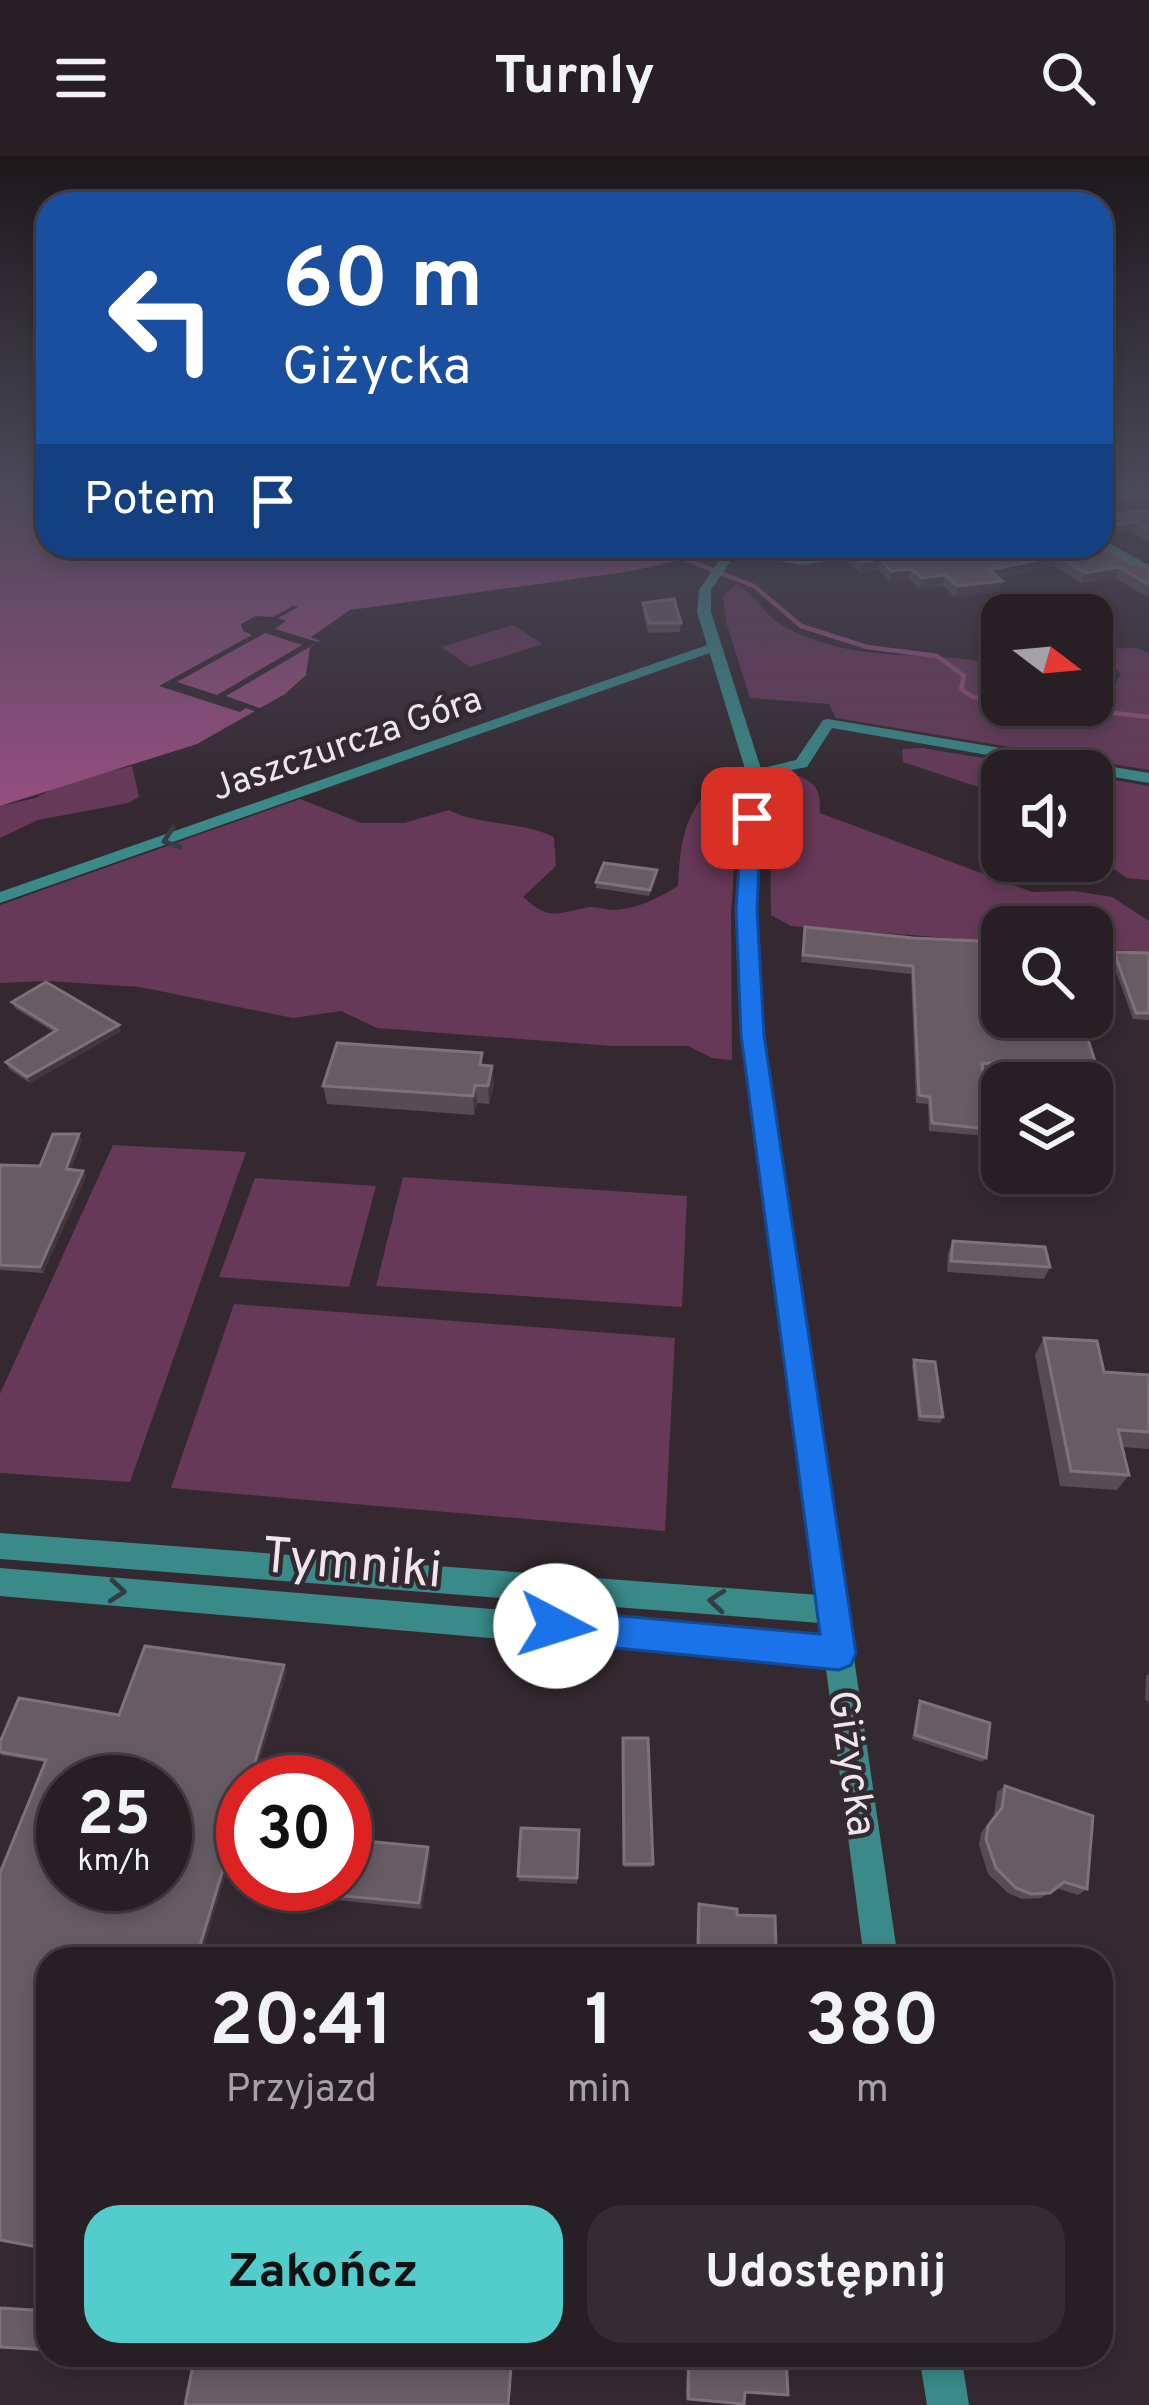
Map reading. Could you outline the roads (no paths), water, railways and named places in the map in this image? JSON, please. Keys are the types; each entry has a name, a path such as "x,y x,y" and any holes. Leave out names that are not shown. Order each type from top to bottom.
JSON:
{"street":[{"name":"Giżycka","path":"705,594 713,647 754,772 746,910 752,1035 879,1947"},
{"name":"Jaszczurcza Góra","path":"0,898 713,647"},
{"path":"754,772 802,764 828,723 1149,778"},
{"name":"Tymniki","path":"0,1546 833,1610"},
{"name":"Tymniki","path":"0,1582 839,1653"},
{"path":"942,2367 948,2405"}],"waterway":[{"path":"763,594 801,626 867,647 937,656 964,676 961,689 981,698"},
{"path":"1113,713 1149,717"}]}
